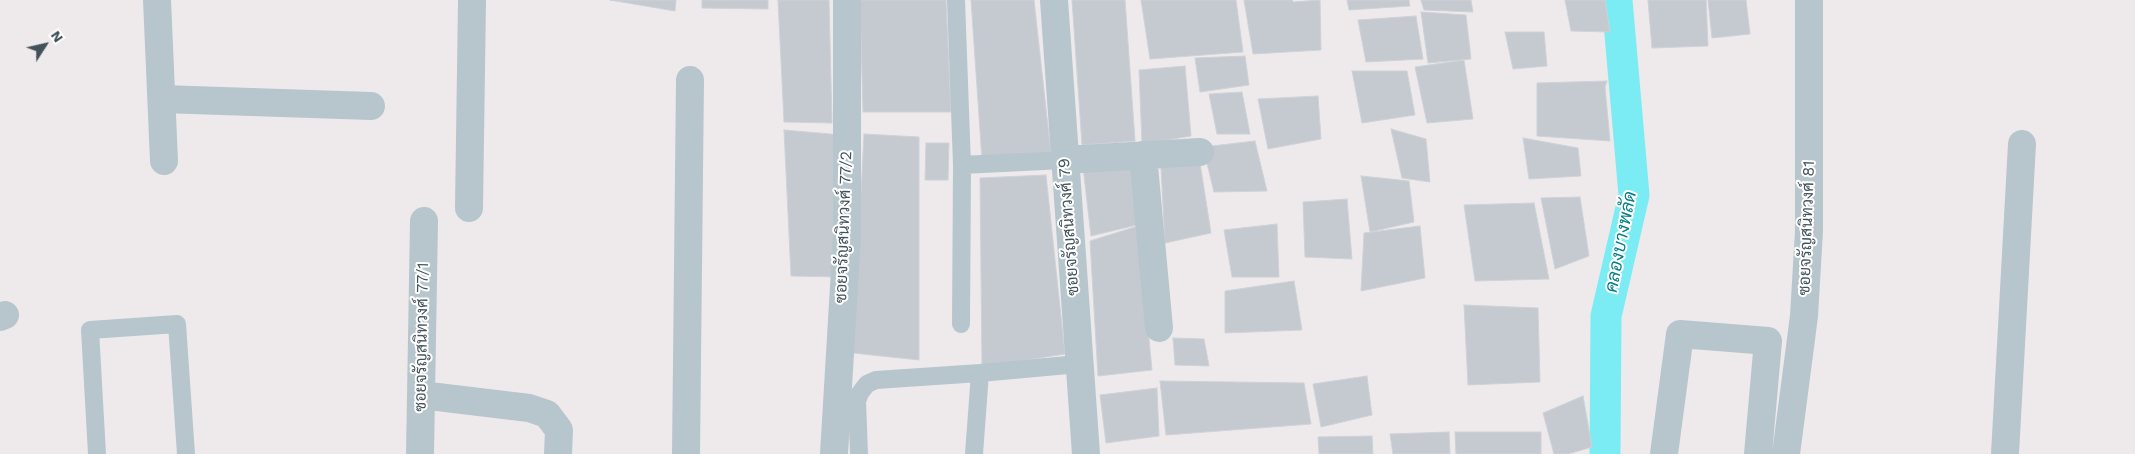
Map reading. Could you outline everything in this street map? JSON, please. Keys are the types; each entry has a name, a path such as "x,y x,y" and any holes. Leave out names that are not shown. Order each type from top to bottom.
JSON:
{"street":[{"path":"157,0 164,161"},
{"path":"469,208 472,0"},
{"name":"ซอยจรัญสนิทวงศ์ 77/2","path":"834,454 846,236 847,0"},
{"name":"ซอยจรัญสนิทวงศ์ 79","path":"1054,0 1086,454"},
{"name":"ซอยจรัญสนิทวงศ์ 81","path":"1786,454 1804,316 1809,231 1809,0"},
{"path":"686,454 690,80"},
{"path":"162,99 371,106"},
{"path":"2005,454 2022,144"},
{"path":"1064,160 1200,152"},
{"path":"1143,155 1159,328"},
{"name":"ซอยจรัญสนิทวงศ์ 77/1","path":"420,454 424,221"},
{"path":"1664,454 1680,334 1768,341 1758,454"},
{"path":"421,395 529,408 547,414 559,430 558,454"}],"lane":[{"path":"956,0 962,166 961,324"},
{"path":"962,166 1064,160"},
{"path":"97,454 90,330 177,324 186,454"},
{"path":"860,454 857,401 860,393 868,384 876,380 1080,364"},
{"path":"974,454 980,372"}],"building":[{"path":"610,0 676,0 675,11"},
{"path":"702,0 768,0 768,9 702,8"},
{"path":"778,0 829,0 832,123 784,122"},
{"path":"860,0 946,0 951,112 863,112"},
{"path":"971,0 1034,0 1051,154 982,160"},
{"path":"1072,0 1125,0 1135,141 1082,145"},
{"path":"1141,0 1236,0 1243,52 1150,59"},
{"path":"1244,0 1292,0 1293,2 1320,0 1321,50 1253,54"},
{"path":"1347,0 1409,0 1410,6 1349,10"},
{"path":"1421,0 1471,0 1473,12 1424,10"},
{"path":"1565,0 1605,0 1610,32 1571,31"},
{"path":"1648,0 1706,0 1708,46 1652,48"},
{"path":"1708,0 1746,0 1750,34 1712,38"},
{"path":"1421,12 1466,15 1471,59 1428,63"},
{"path":"1416,16 1423,59 1366,62 1358,20"},
{"path":"1505,32 1544,32 1547,66 1513,69"},
{"path":"1245,56 1249,85 1200,92 1195,58"},
{"path":"1464,60 1473,119 1427,123 1415,67"},
{"path":"1185,66 1191,136 1142,144 1139,70"},
{"path":"1352,71 1407,71 1415,115 1362,123"},
{"path":"1607,81 1605,87 1610,141 1537,136 1537,83"},
{"path":"1242,92 1250,134 1217,134 1209,94"},
{"path":"1318,96 1321,139 1268,149 1258,99"},
{"path":"1391,129 1426,139 1430,182 1402,178"},
{"path":"784,130 842,135 841,277 791,276"},
{"path":"864,134 919,137 919,360 853,353"},
{"path":"1523,138 1578,148 1581,176 1529,179"},
{"path":"1255,141 1267,191 1214,192 1203,147"},
{"path":"926,143 949,143 948,180 925,180"},
{"path":"1133,160 1141,224 1091,236 1083,167"},
{"path":"1200,163 1211,233 1165,243 1161,168"},
{"path":"1046,175 1065,354 982,367 980,178"},
{"path":"1361,176 1409,181 1414,222 1370,232"},
{"path":"1580,197 1589,256 1555,269 1541,198"},
{"path":"1347,199 1352,259 1305,257 1303,202"},
{"path":"1534,203 1549,279 1475,281 1464,205"},
{"path":"1277,224 1279,277 1232,277 1224,230"},
{"path":"1138,226 1152,370 1098,376 1090,241"},
{"path":"1420,226 1425,278 1361,291 1364,233"},
{"path":"1294,281 1302,330 1225,333 1225,291"},
{"path":"1464,305 1538,308 1540,382 1468,385"},
{"path":"1173,338 1204,339 1209,366 1175,365"},
{"path":"1367,376 1372,415 1321,427 1313,384"},
{"path":"1160,381 1304,383 1311,424 1166,435"},
{"path":"1157,388 1159,436 1106,443 1100,395"},
{"path":"1583,396 1592,447 1568,454 1554,454 1543,413"},
{"path":"1449,432 1450,454 1393,454 1390,434"},
{"path":"1455,432 1541,432 1541,454 1456,454"},
{"path":"1372,436 1373,454 1319,454 1318,437"}],"waterway":[{"name":"คลองบางพลัด","path":"1605,454 1606,316 1634,195 1617,0"}]}
